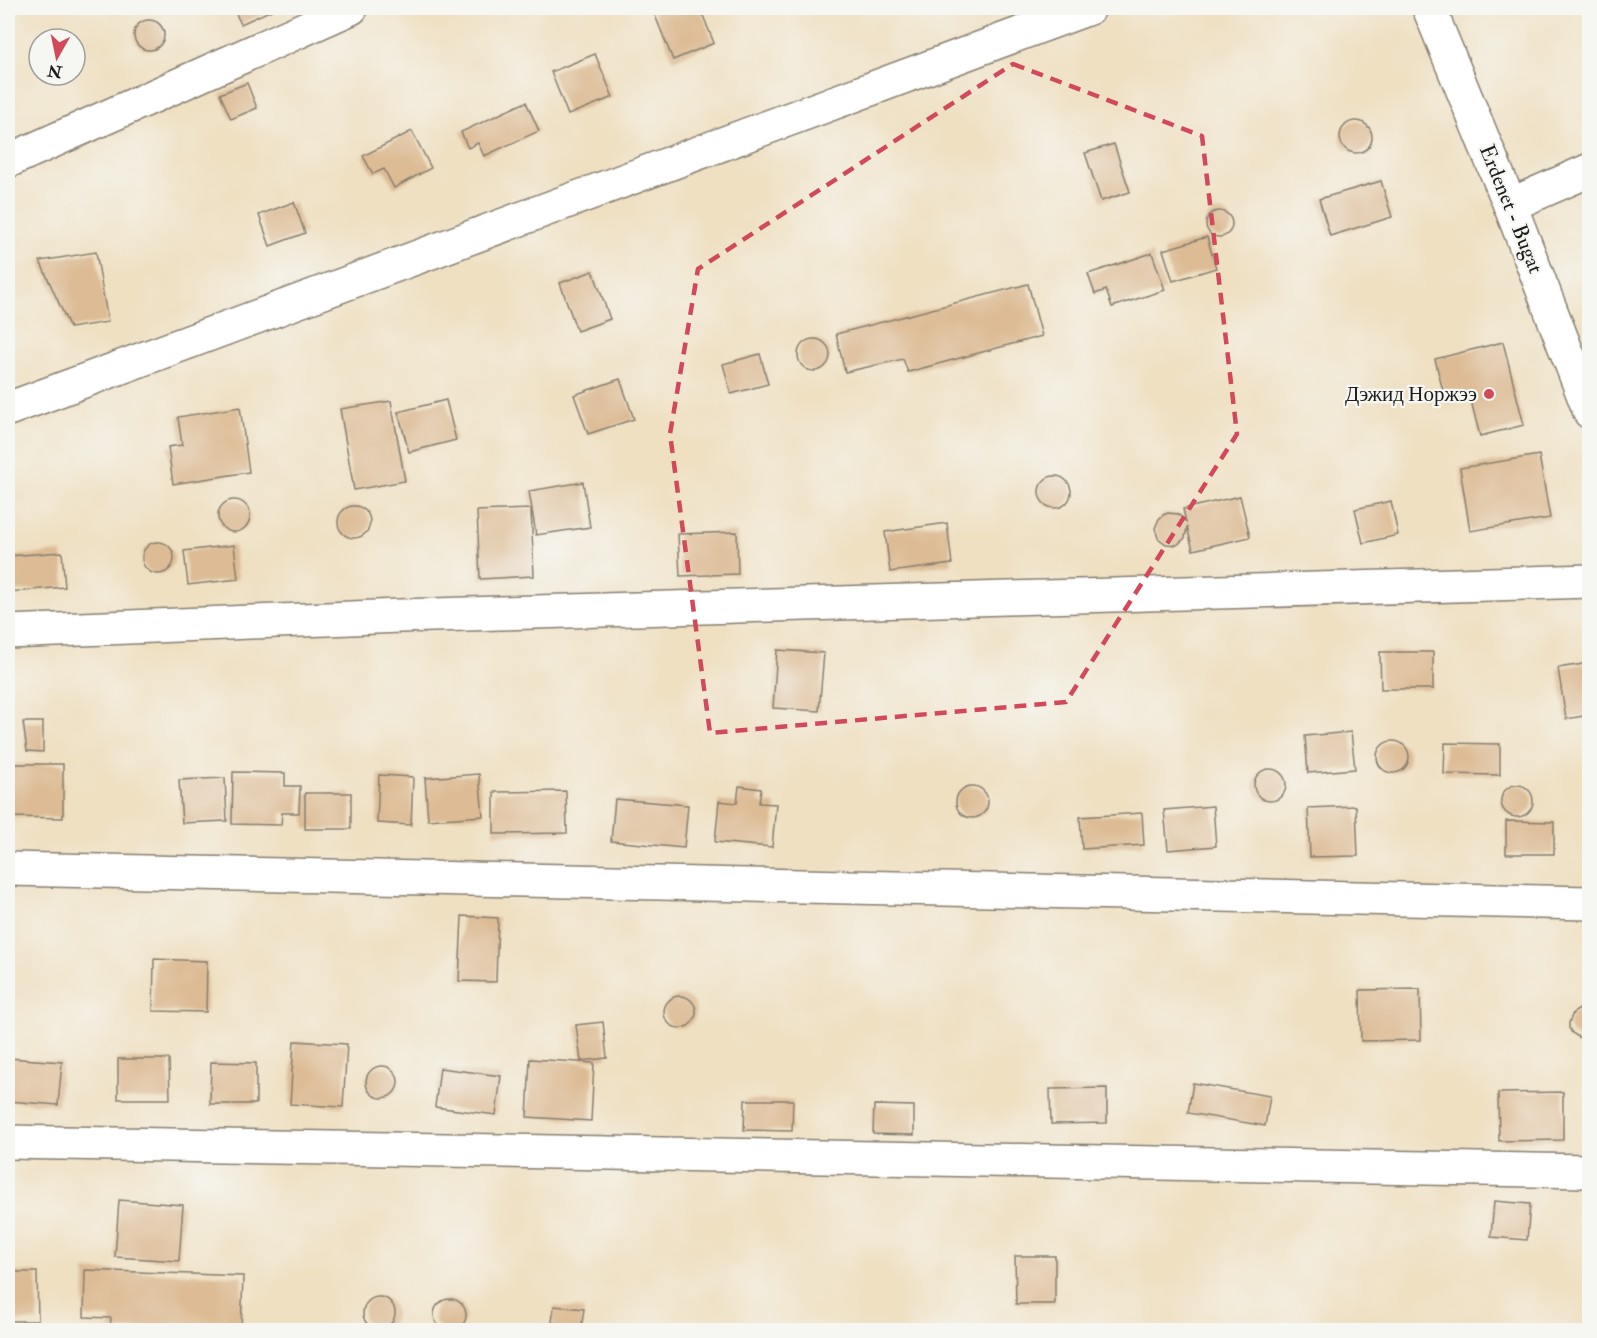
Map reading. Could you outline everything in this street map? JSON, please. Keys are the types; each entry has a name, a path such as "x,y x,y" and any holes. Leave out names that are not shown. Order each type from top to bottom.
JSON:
{"street":[{"path":"8,161 351,8"},
{"path":"8,409 1089,8"},
{"name":"Erdenet - Bugat","path":"1428,8 1510,205 1590,412"},
{"path":"1510,205 1590,170"},
{"path":"8,632 400,616 1590,581"},
{"path":"8,869 1590,903"},
{"path":"8,1142 1590,1171"}],"highlighted area":[{"path":"1013,64 1202,136 1237,434 1066,702 710,733 670,434 698,269"}],"building":[{"path":"233,8 276,8 241,24"},
{"path":"652,8 700,8 714,43 673,60"},
{"path":"149,20 160,24 164,35 160,46 149,50 138,46 134,35 138,24"},
{"path":"595,54 613,97 568,115 551,72"},
{"path":"247,83 257,108 231,119 220,94"},
{"path":"526,102 539,131 484,156 478,143 468,148 461,132"},
{"path":"1356,121 1367,126 1372,137 1367,148 1356,153 1345,148 1340,137 1345,126"},
{"path":"412,131 431,168 394,188 384,169 373,174 363,156"},
{"path":"1114,144 1130,192 1101,201 1085,153"},
{"path":"1381,181 1392,217 1330,236 1319,199"},
{"path":"294,202 305,233 270,246 259,215"},
{"path":"1219,211 1228,215 1232,224 1228,233 1219,237 1210,233 1206,224 1210,215"},
{"path":"1207,237 1216,268 1173,281 1163,250"},
{"path":"96,252 108,322 70,328 40,261"},
{"path":"1152,253 1165,290 1112,307 1106,290 1095,294 1088,274"},
{"path":"593,271 610,319 577,331 560,283"},
{"path":"1028,284 1042,336 908,372 903,359 845,372 836,334"},
{"path":"814,339 825,344 830,355 825,366 814,371 803,366 798,355 803,344"},
{"path":"1503,342 1524,425 1480,436 1470,397 1446,403 1435,359"},
{"path":"760,354 768,384 731,394 723,364"},
{"path":"620,379 634,419 588,434 574,395"},
{"path":"446,400 456,440 409,452 398,412"},
{"path":"391,401 405,481 354,490 340,409"},
{"path":"240,407 249,472 173,484 168,447 182,445 178,417"},
{"path":"1539,455 1550,518 1470,531 1460,468"},
{"path":"1055,476 1066,481 1071,492 1066,503 1055,508 1044,503 1039,492 1044,481"},
{"path":"583,482 590,527 536,535 529,491"},
{"path":"1240,496 1250,537 1193,550 1187,527 1185,538 1177,545 1166,544 1158,538 1155,528 1163,515 1178,514 1186,522 1183,509"},
{"path":"234,500 245,505 250,516 245,527 234,532 223,527 218,516 223,505"},
{"path":"1391,501 1398,535 1363,543 1355,509"},
{"path":"354,506 365,511 370,522 365,533 354,538 343,533 338,522 343,511"},
{"path":"531,509 534,576 480,579 477,511"},
{"path":"947,523 952,564 890,572 885,532"},
{"path":"737,532 738,574 680,576 678,534"},
{"path":"158,542 169,547 174,558 169,569 158,574 147,569 142,558 147,547"},
{"path":"234,545 238,579 188,585 184,551"},
{"path":"62,552 65,587 8,592 8,556"},
{"path":"777,650 824,653 819,711 773,708"},
{"path":"1380,652 1433,652 1433,689 1381,689"},
{"path":"1590,663 1590,715 1566,719 1558,668"},
{"path":"23,722 43,722 43,752 27,751"},
{"path":"1351,732 1355,769 1308,773 1305,736"},
{"path":"1393,741 1404,746 1409,757 1404,768 1393,773 1382,768 1377,757 1382,746"},
{"path":"1445,743 1500,744 1500,775 1444,774"},
{"path":"8,764 63,764 63,818 8,817"},
{"path":"1270,769 1281,774 1286,785 1281,796 1270,801 1259,796 1254,785 1259,774"},
{"path":"233,772 285,773 285,786 300,786 299,813 282,813 281,825 232,824"},
{"path":"479,774 483,816 428,820 425,778"},
{"path":"379,775 413,777 411,825 377,823"},
{"path":"225,778 227,821 182,823 179,780"},
{"path":"1517,785 1528,790 1533,801 1528,812 1517,817 1506,812 1501,801 1506,790"},
{"path":"739,786 761,789 759,803 776,804 772,847 715,842 719,801 737,803"},
{"path":"972,786 983,791 988,802 983,813 972,818 961,813 956,802 961,791"},
{"path":"566,791 567,833 494,834 494,792"},
{"path":"305,793 351,793 351,829 305,829"},
{"path":"615,799 688,805 684,848 611,841"},
{"path":"1213,806 1216,846 1168,850 1164,810"},
{"path":"1356,806 1358,856 1310,857 1308,808"},
{"path":"1142,813 1144,845 1082,849 1080,817"},
{"path":"1506,821 1554,822 1554,854 1506,854"},
{"path":"462,916 498,918 496,982 459,981"},
{"path":"154,959 207,961 206,1012 153,1011"},
{"path":"1420,989 1421,1040 1361,1041 1360,990"},
{"path":"680,996 691,1001 696,1012 691,1023 680,1028 669,1023 664,1012 669,1001"},
{"path":"1581,1008 1590,1008 1590,1038 1580,1038 1569,1028 1573,1013"},
{"path":"603,1022 607,1058 581,1061 576,1025"},
{"path":"294,1041 347,1044 343,1107 290,1104"},
{"path":"8,1058 62,1062 58,1105 8,1101"},
{"path":"118,1059 169,1059 170,1099 118,1099"},
{"path":"530,1059 594,1063 591,1121 527,1117"},
{"path":"211,1062 256,1063 256,1104 210,1104"},
{"path":"382,1066 393,1071 398,1082 393,1093 382,1098 371,1093 366,1082 371,1071"},
{"path":"440,1068 501,1076 496,1115 435,1107"},
{"path":"1193,1083 1270,1096 1265,1126 1188,1113"},
{"path":"1107,1088 1107,1123 1051,1124 1050,1089"},
{"path":"1563,1092 1563,1140 1499,1141 1498,1093"},
{"path":"745,1100 793,1100 792,1131 744,1130"},
{"path":"874,1105 914,1106 914,1135 873,1134"},
{"path":"119,1200 183,1205 179,1261 115,1257"},
{"path":"1494,1201 1530,1204 1527,1240 1491,1237"},
{"path":"1015,1256 1055,1256 1055,1304 1016,1304"},
{"path":"85,1270 243,1276 241,1330 110,1330 111,1318 84,1317"},
{"path":"8,1272 37,1272 38,1321 8,1321"},
{"path":"379,1297 390,1302 395,1313 390,1324 379,1329 368,1324 363,1313 368,1302"},
{"path":"450,1299 461,1304 466,1315 461,1326 450,1331 439,1326 434,1315 439,1304"},
{"path":"554,1306 584,1309 581,1330 551,1330"}],"place":[{"name":"Дэжид Норжээ","path":"1489,394"}]}
